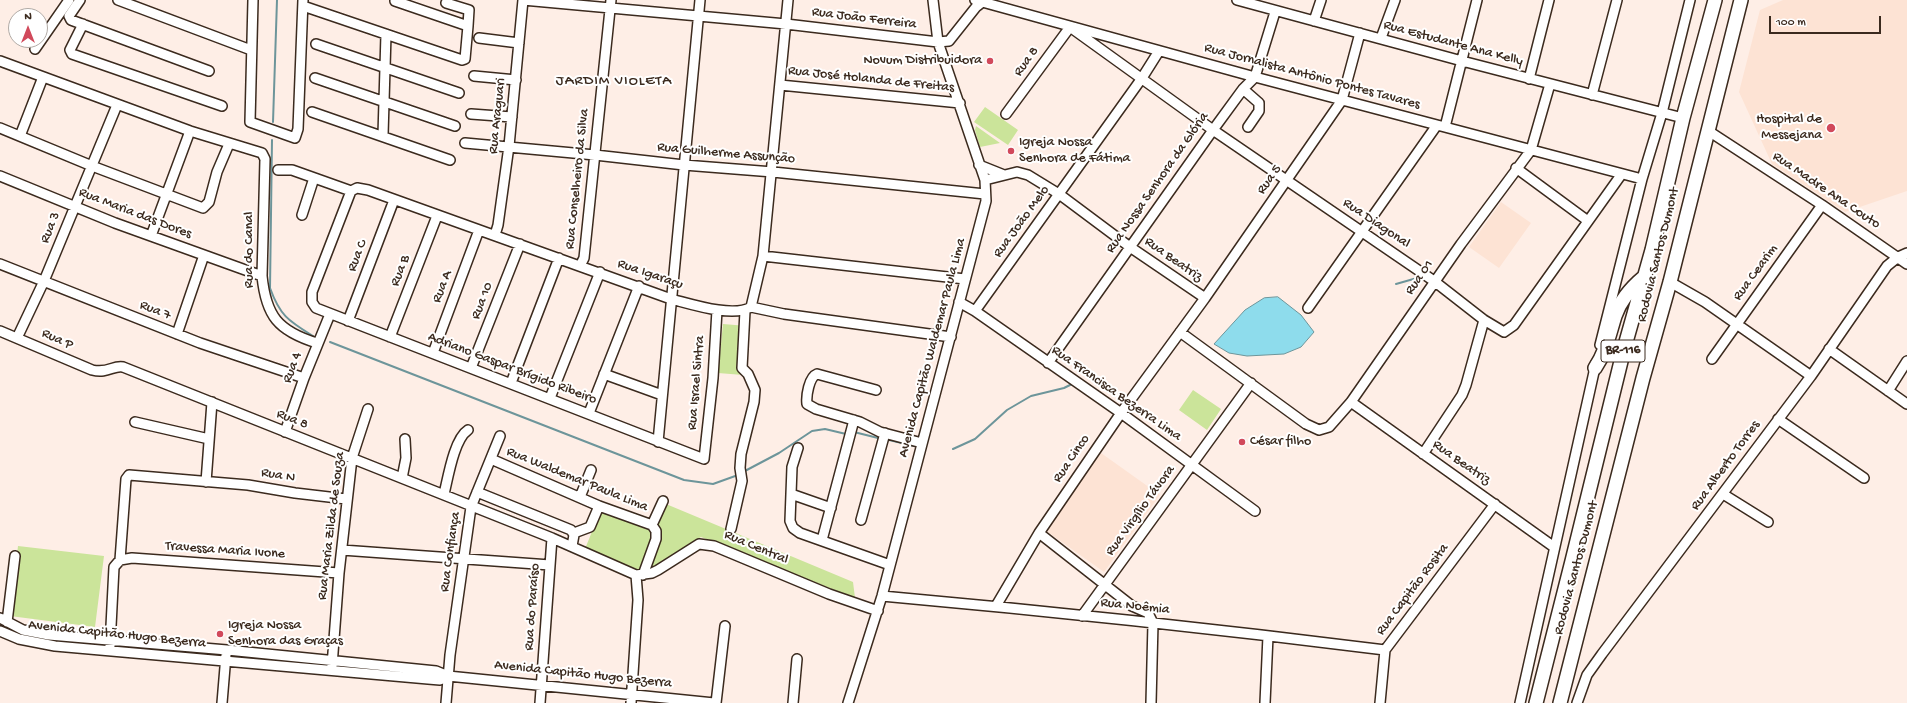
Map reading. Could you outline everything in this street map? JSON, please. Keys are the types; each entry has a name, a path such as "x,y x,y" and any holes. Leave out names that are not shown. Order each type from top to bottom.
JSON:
{"highway":[{"name":"Rodovia Santos Dumont","path":"1536,703 1624,349 1652,250 1682,118 1715,0"},
{"name":"Rodovia Santos Dumont","path":"1560,703 1643,378 1670,282 1707,130 1741,0"},
{"path":"1594,368 1606,349 1615,315 1619,307 1629,292 1645,275"}],"street":[{"path":"35,49 69,0"},
{"path":"80,0 69,16 71,20 209,71"},
{"path":"118,0 251,50"},
{"path":"253,0 250,122 295,138 298,128 303,3 386,34 463,60 466,58 469,10 446,3"},
{"name":"Rua João Ferreira","path":"523,0 611,4 698,17 786,24 938,42"},
{"name":"Rua Araguari","path":"496,235 509,146 523,0"},
{"path":"658,442 700,0"},
{"path":"731,529 737,510 741,473 741,454 752,413 755,390 748,374 742,368 748,309 763,256 773,172 788,0"},
{"name":"Avenida Capitão Waldemar Paula Lima","path":"848,703 878,611 985,206 985,180 938,42 933,0"},
{"name":"Rua Estudante Ana Kelly","path":"1237,0 1249,2 1275,12 1381,38 1462,61 1682,118"},
{"path":"1314,21 1322,0"},
{"path":"1381,38 1396,0"},
{"path":"1308,308 1361,232 1441,126 1462,61 1477,0"},
{"path":"1529,78 1549,0"},
{"path":"1592,94 1617,0"},
{"path":"1520,703 1594,368 1642,179 1662,113 1690,0"},
{"path":"395,1 468,26"},
{"path":"938,42 949,41 981,1"},
{"name":"Rua Jornalista Antônio Pontes Tavares","path":"981,1 1070,27 1255,77 1621,175 1642,179"},
{"name":"Rua Conselheiro da Silva","path":"580,266 584,258 611,4"},
{"name":"Rua Nossa Senhora da Glória","path":"1048,363 1212,130 1243,89 1255,77 1275,12"},
{"path":"83,24 70,50 72,54 222,106"},
{"name":"Rua Diagonal","path":"1070,27 1212,130 1434,281 1500,331 1504,332 1511,327 1621,175"},
{"name":"Rua 8","path":"1006,114 1070,27"},
{"path":"383,136 386,34"},
{"name":"Rua 5","path":"1180,332 1342,100 1360,34"},
{"path":"479,38 519,42"},
{"path":"316,44 459,93"},
{"name":"Rua João Melo","path":"975,311 1142,78 1159,51"},
{"path":"0,61 229,144 217,172 209,202 206,207 200,208 0,128"},
{"path":"20,136 43,76"},
{"path":"474,76 516,80"},
{"path":"315,78 455,126"},
{"path":"1532,150 1550,84"},
{"name":"Rua José Holanda de Freitas","path":"780,85 960,103"},
{"path":"1243,89 1258,104 1259,111 1248,127"},
{"name":"Rua 3","path":"17,338 44,281 118,105"},
{"path":"312,112 450,160"},
{"path":"471,114 512,117"},
{"name":"Rua Madre Ana Couto","path":"1707,130 1822,205 1907,264"},
{"path":"151,236 190,131"},
{"name":"Rua Guilherme Assunção","path":"465,143 509,146 684,165 773,172 985,194"},
{"name":"Rua do Canal","path":"229,144 262,153 265,159 262,276 264,295 270,313 279,324 290,331 317,343"},
{"name":"Rua 01","path":"1251,383 1291,414 1313,428 1324,429 1333,424 1351,402 1434,281 1516,168 1532,150"},
{"name":"Rua Beatriz","path":"979,165 1004,175"},
{"path":"1516,168 1588,221"},
{"name":"Rua Igaraçu","path":"278,170 292,170 351,191 362,188 672,299 717,310 748,309 950,337"},
{"name":"Rua Beatriz","path":"985,180 1020,172 1059,194 1130,247 1205,298"},
{"name":"Rua Maria das Dores","path":"0,176 74,207 262,276"},
{"path":"302,215 314,178"},
{"name":"Adriano Gaspar Brígido Ribeiro","path":"351,191 312,292 312,302 320,310 589,413 658,442 704,459"},
{"name":"Rua C","path":"348,321 394,200"},
{"name":"Rua Cearim","path":"1712,359 1822,205"},
{"name":"Rua B","path":"390,337 437,216"},
{"name":"Rua A","path":"433,353 479,230"},
{"name":"Rua 10","path":"471,368 520,244"},
{"name":"Rua Alberto Torres","path":"1577,703 1587,675 1602,654 1811,376 1887,266 1898,257 1907,253"},
{"path":"177,334 204,255"},
{"path":"763,256 965,279"},
{"path":"511,383 559,258"},
{"name":"Rua 7","path":"0,264 177,334 304,378"},
{"path":"550,398 600,272"},
{"path":"1670,282 1683,288 1811,376"},
{"path":"589,413 639,286"},
{"name":"Rua Francisca Bezerra Lima","path":"959,302 975,311 1121,413 1255,511"},
{"name":"Rua Israel Sintra","path":"704,459 713,378 717,310"},
{"name":"Rua 4","path":"285,432 317,343 330,314"},
{"path":"1423,454 1462,395 1484,320"},
{"name":"Rua P","path":"0,331 92,370 102,372"},
{"path":"1180,332 1251,383"},
{"name":"Rua Cinco","path":"996,606 1039,532 1121,413 1180,332"},
{"path":"1829,349 1907,404"},
{"path":"1888,391 1907,361"},
{"name":"Rua 8","path":"102,372 117,367 123,367 444,494 471,507"},
{"path":"604,374 662,395"},
{"path":"876,390 828,376 814,375 809,388 807,404 816,409 854,420 885,433 922,443"},
{"name":"Rua Virgílio Távora","path":"1082,616 1251,383"},
{"path":"206,482 212,402"},
{"name":"Rua Beatriz","path":"1351,402 1554,547"},
{"name":"Rua Maria Zilda de Souza","path":"332,672 346,499 352,458 368,409"},
{"path":"1778,418 1864,478"},
{"path":"822,540 854,420"},
{"path":"135,422 209,439"},
{"path":"444,494 457,444 461,436 468,430"},
{"path":"861,520 885,433"},
{"name":"Rua Confiança","path":"446,703 448,676 465,560 471,507 500,436"},
{"path":"402,478 406,458 405,439"},
{"path":"798,448 792,467 792,526 800,533 890,565"},
{"name":"Rua Waldemar Paula Lima","path":"491,459 599,506 652,525"},
{"path":"580,497 591,470"},
{"name":"Rua N","path":"120,560 127,476 248,485 295,493 346,499"},
{"path":"477,492 564,527 574,533"},
{"path":"791,494 831,508"},
{"path":"1723,494 1768,522"},
{"path":"632,699 640,575 656,539 656,531 652,525 664,501"},
{"name":"Rua Capitão Rosita","path":"1380,703 1385,650 1495,504"},
{"path":"574,533 590,527 599,506"},
{"path":"471,507 572,546 640,575"},
{"path":"1039,532 1132,606 1148,613 1153,623 1151,703"},
{"path":"572,546 574,533"},
{"name":"Rua do Paraíso","path":"540,703 552,538"},
{"name":"Rua Central","path":"640,575 658,570 693,547 704,544 720,548 829,594 878,611"},
{"path":"342,550 550,565"},
{"path":"3,620 15,556"},
{"name":"Travessa Maria Ivone","path":"120,560 132,558 339,573"},
{"path":"110,650 114,567 120,560"},
{"name":"Rua Noêmia","path":"882,596 996,606 1385,650"},
{"name":"Avenida Capitão Hugo Bezerra","path":"3,620 23,630 49,635 227,650 436,671 448,676 542,685 632,699 715,703"},
{"path":"715,703 725,626"},
{"name":"Avenida Capitão Hugo Bezerra","path":"0,630 27,641 55,646 226,660 332,672 440,680 448,676"},
{"path":"1265,703 1268,636"},
{"path":"222,703 227,650"},
{"path":"793,703 797,659"}],"shaded area":[{"name":"Hospital de Messejana","path":"1783,0 1907,0 1907,191 1845,212 1772,164 1739,92 1760,10"},
{"path":"1501,202 1531,223 1499,268 1469,247"},
{"path":"1101,453 1160,495 1104,572 1045,530"}],"green space":[{"path":"985,107 1018,130 1008,145 974,122"},
{"path":"976,126 1000,143 980,147 975,130"},
{"path":"723,324 747,326 743,375 718,373"},
{"path":"1193,390 1221,409 1207,430 1179,410"},
{"path":"666,504 853,582 855,598 701,537 651,569 638,570 585,549 601,509 653,529"},
{"path":"18,546 104,556 95,627 10,616"}],"water":[{"path":"1278,297 1301,315 1314,332 1301,347 1284,354 1247,356 1229,353 1214,344 1245,310 1264,298"}],"waterway":[{"path":"273,122 277,0"},
{"path":"272,140 270,288 278,305 286,317 291,322 313,336"},
{"path":"1396,284 1417,278"},
{"path":"330,342 684,480 713,484 738,475"},
{"path":"953,449 975,439 1007,410 1031,396 1064,388 1074,383"},
{"path":"743,472 779,453 812,431 825,429 846,434"},
{"path":"854,432 878,438"},
{"path":"885,439 914,446"}],"place":[{"name":"Novum Distribuidora","path":"990,61"},
{"name":"Hospital de Messejana","path":"1831,128"},
{"name":"Igreja Nossa Senhora de Fátima","path":"1011,151"},
{"name":"César filho","path":"1242,442"},
{"name":"Igreja Nossa Senhora das Graças","path":"220,634"}],"district":[{"name":"JARDIM VIOLETA","path":"614,82"}]}
